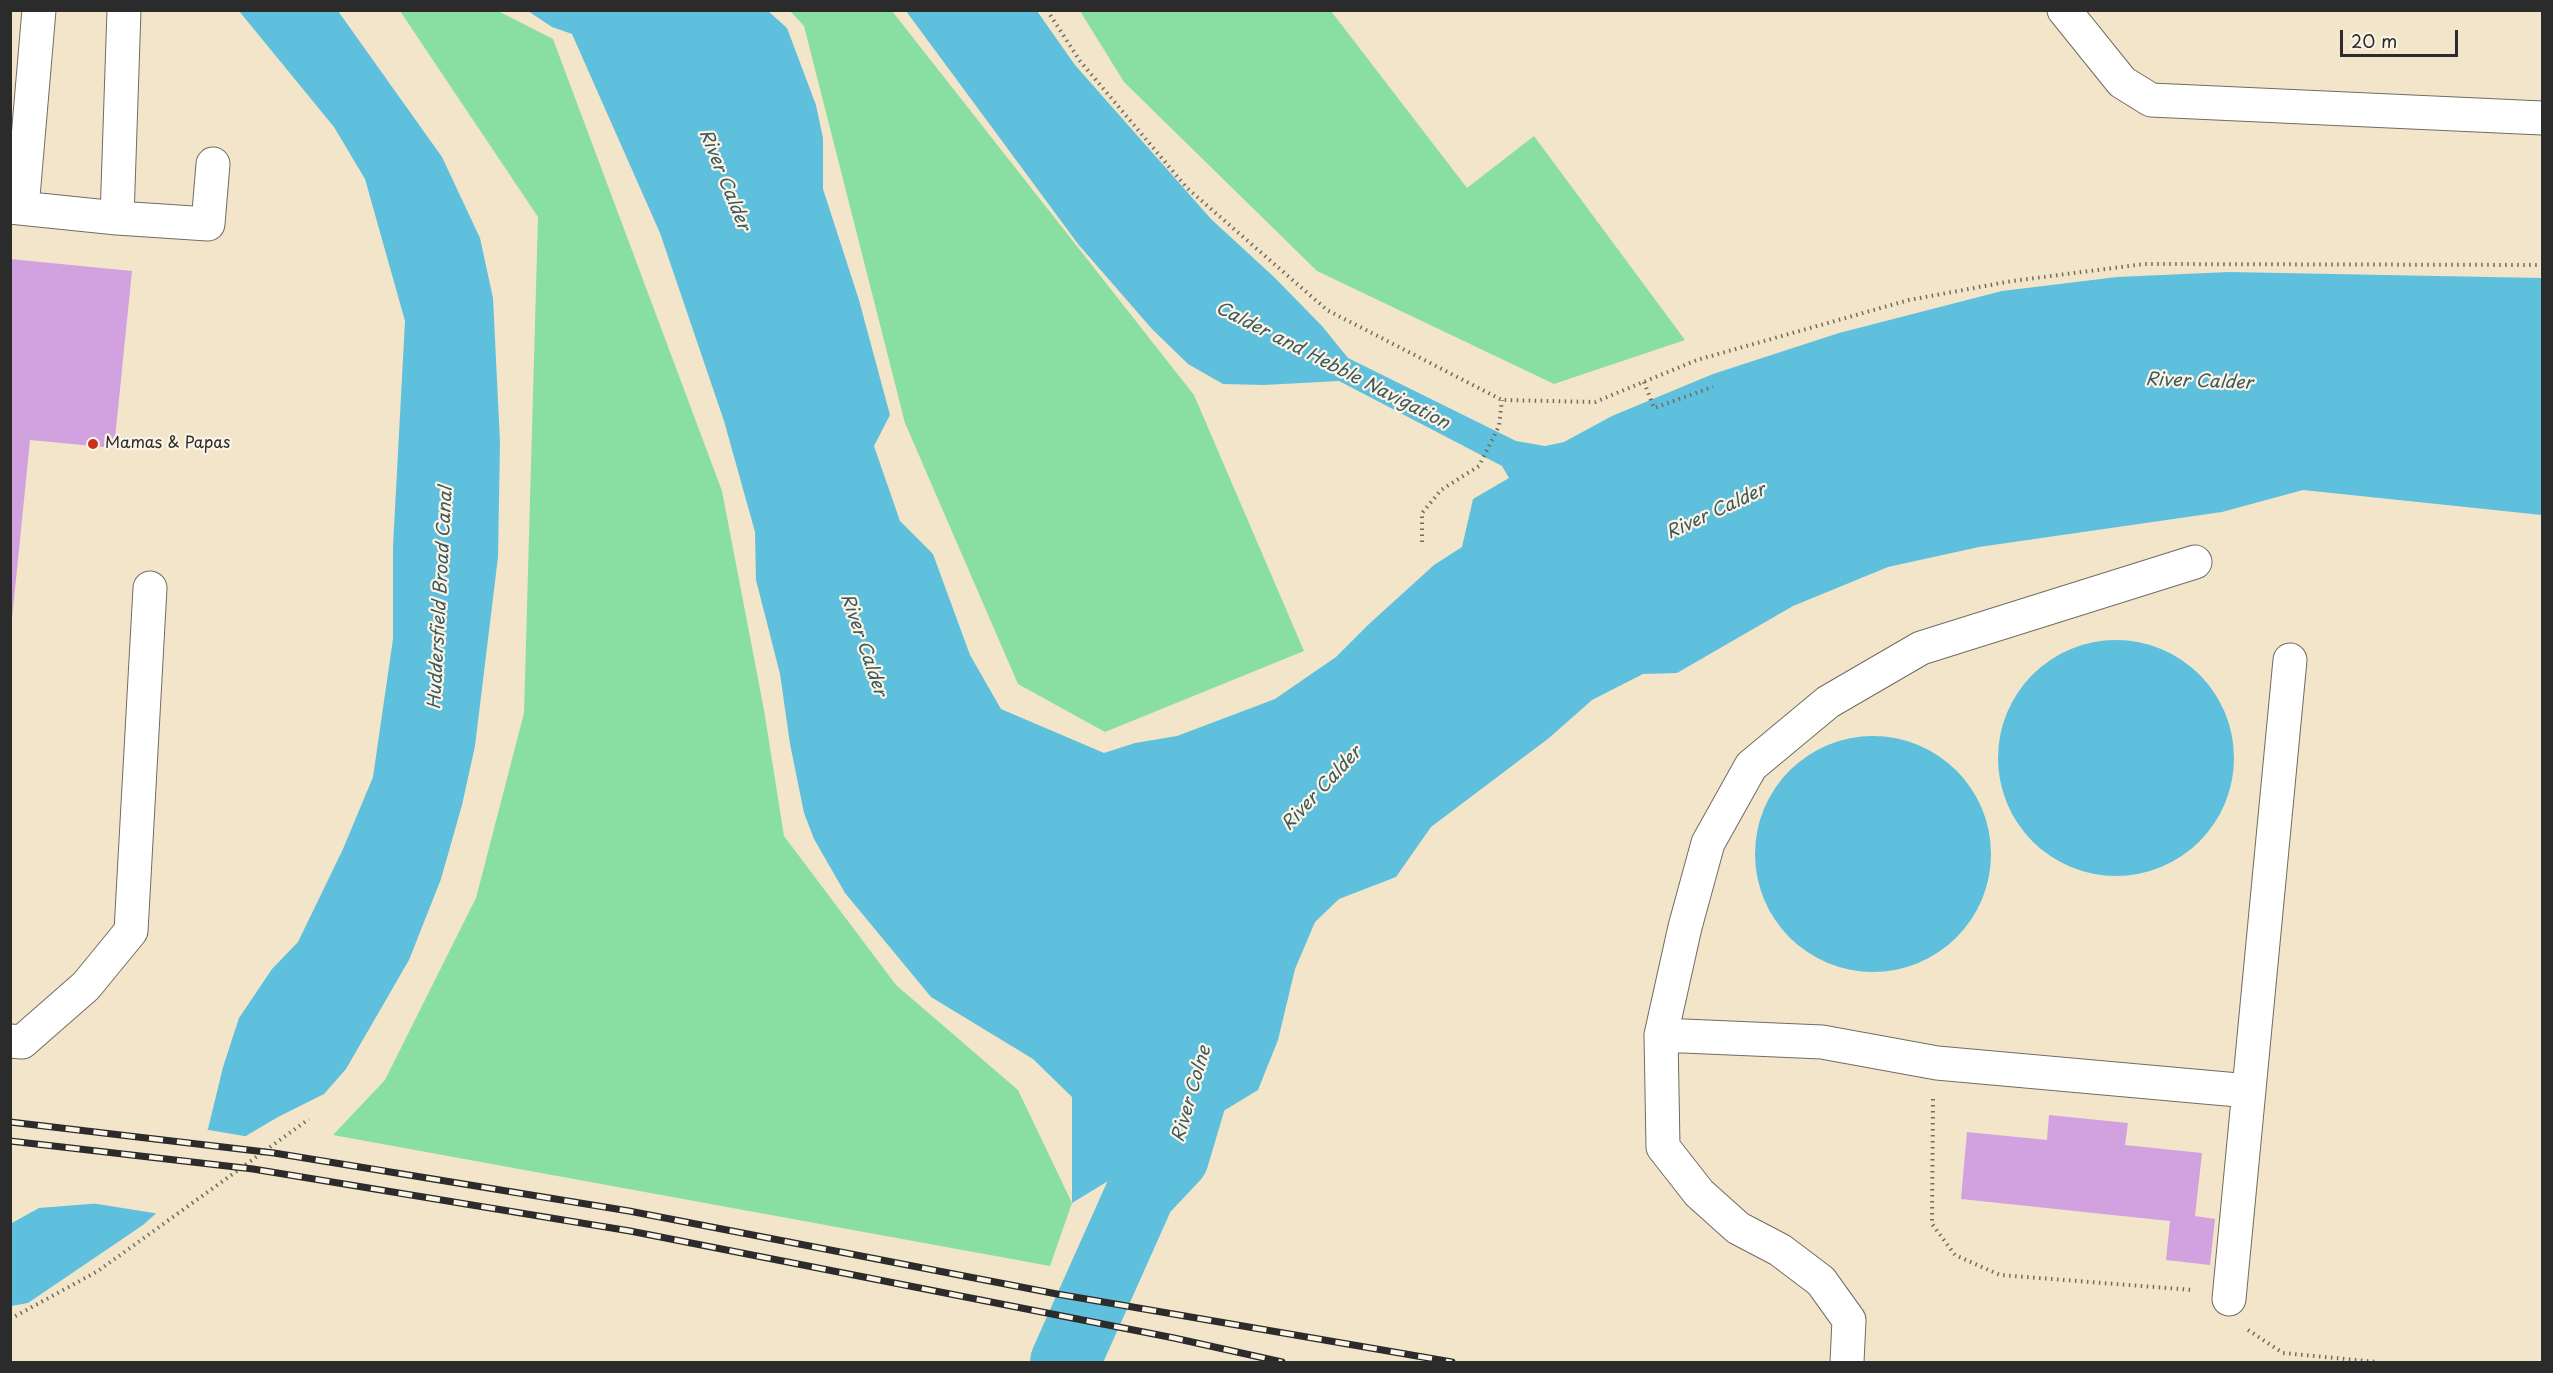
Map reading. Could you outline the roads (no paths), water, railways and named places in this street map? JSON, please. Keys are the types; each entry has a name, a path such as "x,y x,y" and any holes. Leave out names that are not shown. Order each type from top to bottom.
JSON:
{"lane":[{"path":"39,10 16,207 117,218 208,224 213,164"},
{"path":"117,218 124,10"},
{"path":"2064,10 2122,82 2151,100 2542,118"},
{"path":"1848,1360 1848,1320 1821,1281 1780,1250 1738,1228 1699,1193 1663,1147 1661,1035 1685,927 1708,843 1751,766 1828,702 1921,648 2195,562"},
{"path":"10,1041 22,1042 86,986 131,931 150,588"},
{"path":"2229,1299 2290,660"},
{"path":"1661,1035 1822,1042 1937,1063 2249,1091"}],"water":[{"name":"Huddersfield Broad Canal","path":"239,11 338,11 442,157 480,238 493,298 500,442 498,557 475,746 462,805 441,879 409,960 346,1069 324,1094 239,1140 143,1225 28,1303 11,1306 10,1224 39,1208 114,1202 208,1129 223,1067 239,1018 272,969 298,942 343,849 373,777 393,639 393,546 405,321 365,179 334,127"},
{"path":"528,11 768,11 787,28 816,105 823,138 823,189 859,300 890,415 874,446 900,521 933,554 970,655 1001,709 1104,753 1135,743 1177,736 1275,699 1336,657 1434,565 1462,547 1473,499 1509,478 1502,466 1339,381 1264,385 1223,384 1188,364 1152,329 1078,244 906,11 1037,11 1075,65 1211,219 1274,277 1322,326 1348,358 1516,441 1545,446 1564,442 1612,416 1713,374 1839,333 2002,291 2117,277 2229,272 2542,278 2542,515 2303,490 2222,512 1979,547 1888,567 1793,606 1677,673 1643,674 1592,700 1549,738 1431,827 1396,877 1339,899 1315,922 1295,969 1278,1040 1258,1090 1072,1203 1072,1097 1033,1059 931,997 845,893 814,839 804,813 790,744 780,674 756,580 755,532 724,421 660,233 572,34 552,27"},
{"path":"2104,640 2128,640 2150,645 2172,654 2200,674 2214,692 2225,713 2232,735 2234,758 2232,781 2225,803 2214,824 2200,842 2172,862 2150,871 2128,876 2104,876 2082,871 2060,862 2032,842 2012,814 2003,792 1998,770 1998,746 2003,724 2012,702 2032,674 2060,654 2082,645"},
{"path":"1861,736 1885,736 1907,741 1929,750 1957,770 1971,788 1982,809 1989,831 1991,854 1989,877 1982,899 1971,920 1957,938 1929,958 1907,967 1885,972 1861,972 1839,967 1817,958 1789,938 1769,910 1760,888 1755,866 1755,842 1760,820 1769,798 1789,770 1817,750 1839,741"}],"waterway":[{"name":"River Colne","path":"1065,1362 1141,1192 1174,1157 1208,1043"}],"railway":[{"path":"10,1122 274,1153 629,1211 1057,1294 1452,1362"},
{"path":"10,1141 253,1169 630,1231 1174,1338 1282,1362"}],"place":[{"name":"Mamas & Papas","path":"93,444"}],"water label":[{"name":"River Calder","path":"724,180"},
{"name":"Calder and Hebble Navigation","path":"1332,366"},
{"name":"River Calder","path":"2199,382"},
{"name":"River Calder","path":"1716,512"},
{"name":"River Calder","path":"863,645"},
{"name":"River Calder","path":"1322,789"}]}
